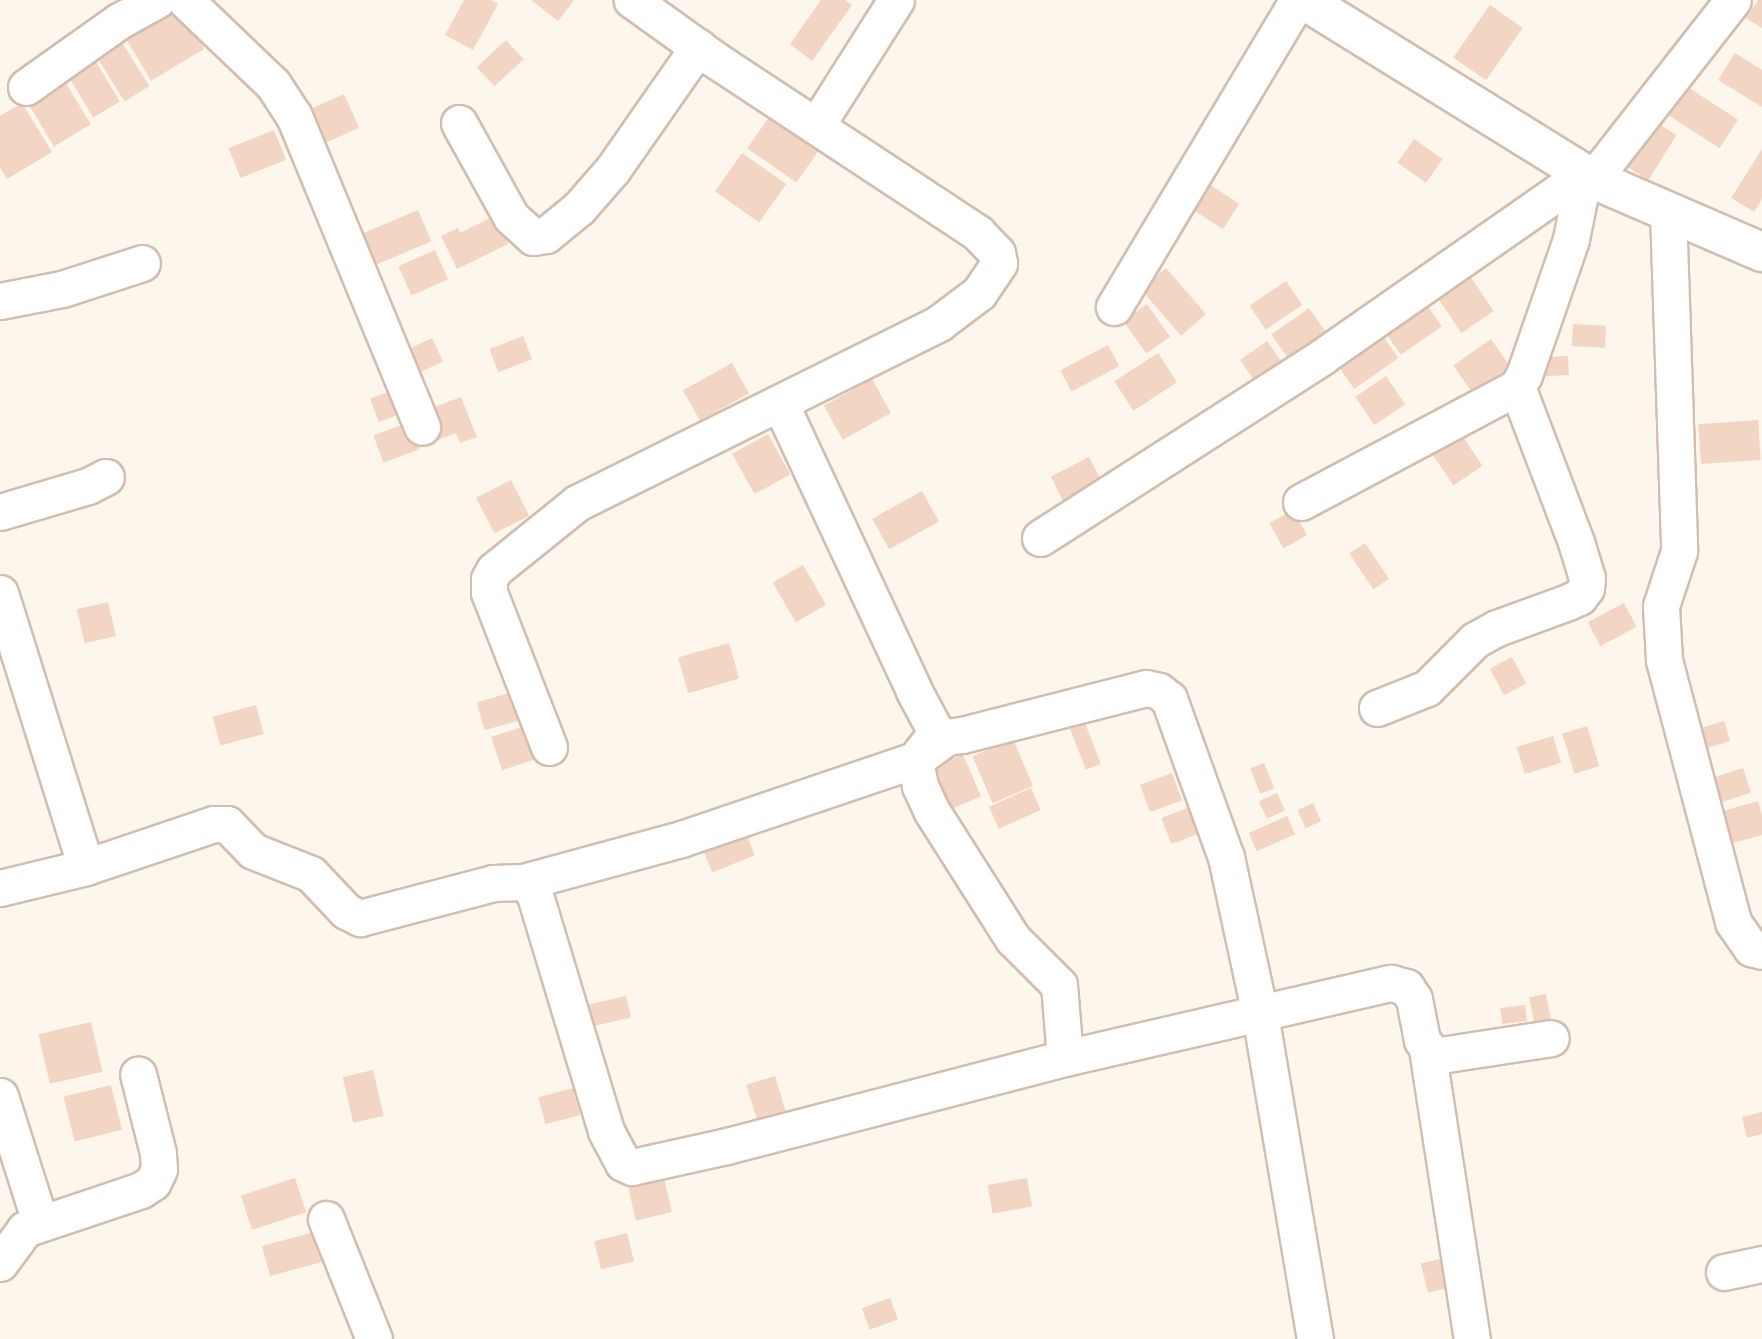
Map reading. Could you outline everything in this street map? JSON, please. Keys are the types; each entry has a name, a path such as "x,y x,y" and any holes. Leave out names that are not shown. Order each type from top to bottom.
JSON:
{"street":[{"path":"26,88 119,21 157,0"},
{"path":"185,0 273,84 294,116 422,427"},
{"path":"549,747 489,592 489,579 494,570 577,503 956,312 979,293 999,264 997,253 978,233 698,47 632,0"},
{"path":"816,126 896,0"},
{"path":"1114,307 1298,0"},
{"path":"1304,0 1588,176 1762,252"},
{"path":"1040,538 1323,356 1588,176 1733,0"},
{"path":"459,122 511,217 533,237 546,234 579,208 613,169 698,47"},
{"path":"1301,502 1517,387 1524,375 1571,239 1588,176"},
{"path":"1668,211 1679,551 1661,606 1664,660 1733,922 1751,948 1762,951"},
{"path":"0,301 62,289 142,263"},
{"path":"1377,708 1427,688 1439,679 1475,640 1497,628 1568,602 1578,597 1586,588 1587,578 1576,542 1517,387"},
{"path":"780,403 914,691 942,734"},
{"path":"0,512 88,486 106,477"},
{"path":"0,593 86,867"},
{"path":"0,888 86,867 196,829 227,824 253,851 311,874 346,911 360,918 493,883 523,882 681,839 915,760 942,734 1067,711 1130,691 1146,688 1159,691 1169,699 1226,857 1260,1014 1315,1339"},
{"path":"915,760 917,776 931,810 1005,928 1059,985 1065,1058"},
{"path":"523,882 534,892 606,1131 614,1151 623,1163 632,1167 727,1146 1065,1058 1391,983 1406,987 1414,999 1427,1049 1472,1339"},
{"path":"1427,1049 1434,1056 1446,1056 1551,1038"},
{"path":"0,1262 25,1229 141,1191 153,1182 159,1169 159,1153 138,1074"},
{"path":"0,1096 40,1222"},
{"path":"326,1219 374,1339"},
{"path":"1724,1272 1762,1264"}],"building":[{"path":"175,0 204,49 151,81 122,32"},
{"path":"464,0 491,0 498,4 473,50 445,35"},
{"path":"531,0 574,0 558,21"},
{"path":"821,0 845,0 852,5 812,61 790,44"},
{"path":"1758,0 1762,0 1762,28 1746,18"},
{"path":"1490,5 1523,28 1486,80 1453,57"},
{"path":"118,36 149,86 125,101 93,51"},
{"path":"506,40 524,59 494,86 477,67"},
{"path":"1735,53 1762,70 1762,107 1718,80"},
{"path":"93,57 120,102 93,118 66,73"},
{"path":"63,78 91,124 54,146 26,100"},
{"path":"1686,86 1738,120 1719,148 1667,115"},
{"path":"344,94 359,128 317,147 302,113"},
{"path":"22,103 52,152 7,179 0,167 0,116"},
{"path":"1646,116 1677,135 1648,180 1618,161"},
{"path":"769,117 818,151 796,183 747,148"},
{"path":"274,130 286,160 241,178 229,148"},
{"path":"1414,139 1443,159 1426,183 1397,163"},
{"path":"1762,149 1762,199 1754,212 1731,198"},
{"path":"742,153 786,184 759,222 715,192"},
{"path":"1204,181 1239,204 1223,229 1188,206"},
{"path":"418,210 431,241 364,270 351,239"},
{"path":"494,216 508,244 457,269 441,236 458,228 460,233"},
{"path":"435,250 448,279 411,296 398,266"},
{"path":"1166,268 1206,314 1181,336 1141,290"},
{"path":"1468,273 1494,311 1461,333 1436,295"},
{"path":"1286,281 1302,305 1266,330 1250,306"},
{"path":"1420,295 1442,326 1401,355 1379,324"},
{"path":"1147,304 1170,337 1146,353 1123,321"},
{"path":"1309,308 1332,341 1294,367 1271,334"},
{"path":"1573,324 1606,326 1605,348 1572,346"},
{"path":"1376,326 1398,358 1354,389 1332,357"},
{"path":"523,336 532,359 498,372 489,349"},
{"path":"432,338 443,362 413,376 402,352"},
{"path":"1491,339 1515,373 1477,400 1453,365"},
{"path":"1267,341 1291,375 1264,394 1240,360"},
{"path":"1108,345 1119,366 1072,392 1060,370"},
{"path":"1158,353 1177,382 1133,411 1114,381"},
{"path":"1568,356 1569,375 1538,377 1537,358"},
{"path":"732,363 749,394 700,421 683,390"},
{"path":"1386,376 1405,404 1374,425 1355,397"},
{"path":"872,379 891,413 843,440 824,406"},
{"path":"398,388 407,411 379,422 370,399"},
{"path":"461,397 477,437 460,443 456,433 435,441 424,411"},
{"path":"1758,420 1761,460 1701,464 1698,424"},
{"path":"410,422 420,449 383,463 373,435"},
{"path":"1459,431 1482,466 1453,485 1430,451"},
{"path":"768,434 790,474 754,494 732,454"},
{"path":"1089,457 1105,488 1067,508 1051,477"},
{"path":"511,480 529,516 494,533 476,498"},
{"path":"922,491 939,522 889,549 872,519"},
{"path":"1293,510 1307,535 1283,548 1269,523"},
{"path":"1365,543 1389,579 1373,589 1349,554"},
{"path":"803,565 826,605 796,622 773,582"},
{"path":"108,602 116,636 85,643 77,609"},
{"path":"1624,603 1637,627 1600,646 1588,622"},
{"path":"729,643 739,679 688,693 678,658"},
{"path":"1512,657 1526,683 1504,695 1490,669"},
{"path":"520,690 528,718 485,730 477,702"},
{"path":"256,705 264,734 220,746 213,717"},
{"path":"1724,721 1730,741 1698,751 1691,731"},
{"path":"534,723 545,756 502,770 491,737"},
{"path":"1085,723 1101,764 1086,770 1070,729"},
{"path":"1587,726 1599,766 1574,774 1562,734"},
{"path":"1553,736 1561,763 1525,774 1517,747"},
{"path":"1013,739 1033,786 992,803 972,756"},
{"path":"963,754 981,796 941,813 923,771"},
{"path":"1264,763 1274,788 1260,794 1250,769"},
{"path":"1743,768 1751,793 1713,805 1705,780"},
{"path":"1172,773 1182,800 1150,812 1140,785"},
{"path":"1031,788 1041,810 999,829 989,807"},
{"path":"1277,793 1285,810 1267,819 1259,801"},
{"path":"1758,801 1762,815 1762,835 1726,845 1716,813"},
{"path":"1313,803 1321,821 1306,828 1297,810"},
{"path":"1195,805 1205,831 1171,844 1161,818"},
{"path":"1287,816 1295,834 1257,851 1249,833"},
{"path":"741,821 755,855 712,873 698,838"},
{"path":"1546,994 1552,1025 1535,1029 1529,997"},
{"path":"626,996 631,1017 584,1028 579,1007"},
{"path":"1525,1005 1527,1021 1502,1024 1500,1008"},
{"path":"91,1022 102,1072 50,1084 38,1034"},
{"path":"373,1070 384,1116 353,1123 343,1077"},
{"path":"775,1076 789,1122 760,1131 746,1085"},
{"path":"111,1085 122,1130 75,1141 63,1097"},
{"path":"573,1088 580,1115 545,1124 538,1097"},
{"path":"1762,1112 1762,1134 1747,1138 1742,1117"},
{"path":"295,1178 306,1212 252,1230 241,1196"},
{"path":"664,1178 672,1212 636,1220 628,1186"},
{"path":"1027,1178 1032,1207 993,1214 988,1185"},
{"path":"318,1231 326,1261 270,1276 262,1246"},
{"path":"627,1233 634,1261 601,1269 594,1241"},
{"path":"1447,1257 1454,1286 1428,1293 1421,1264"},
{"path":"890,1298 898,1320 870,1330 862,1308"}]}
